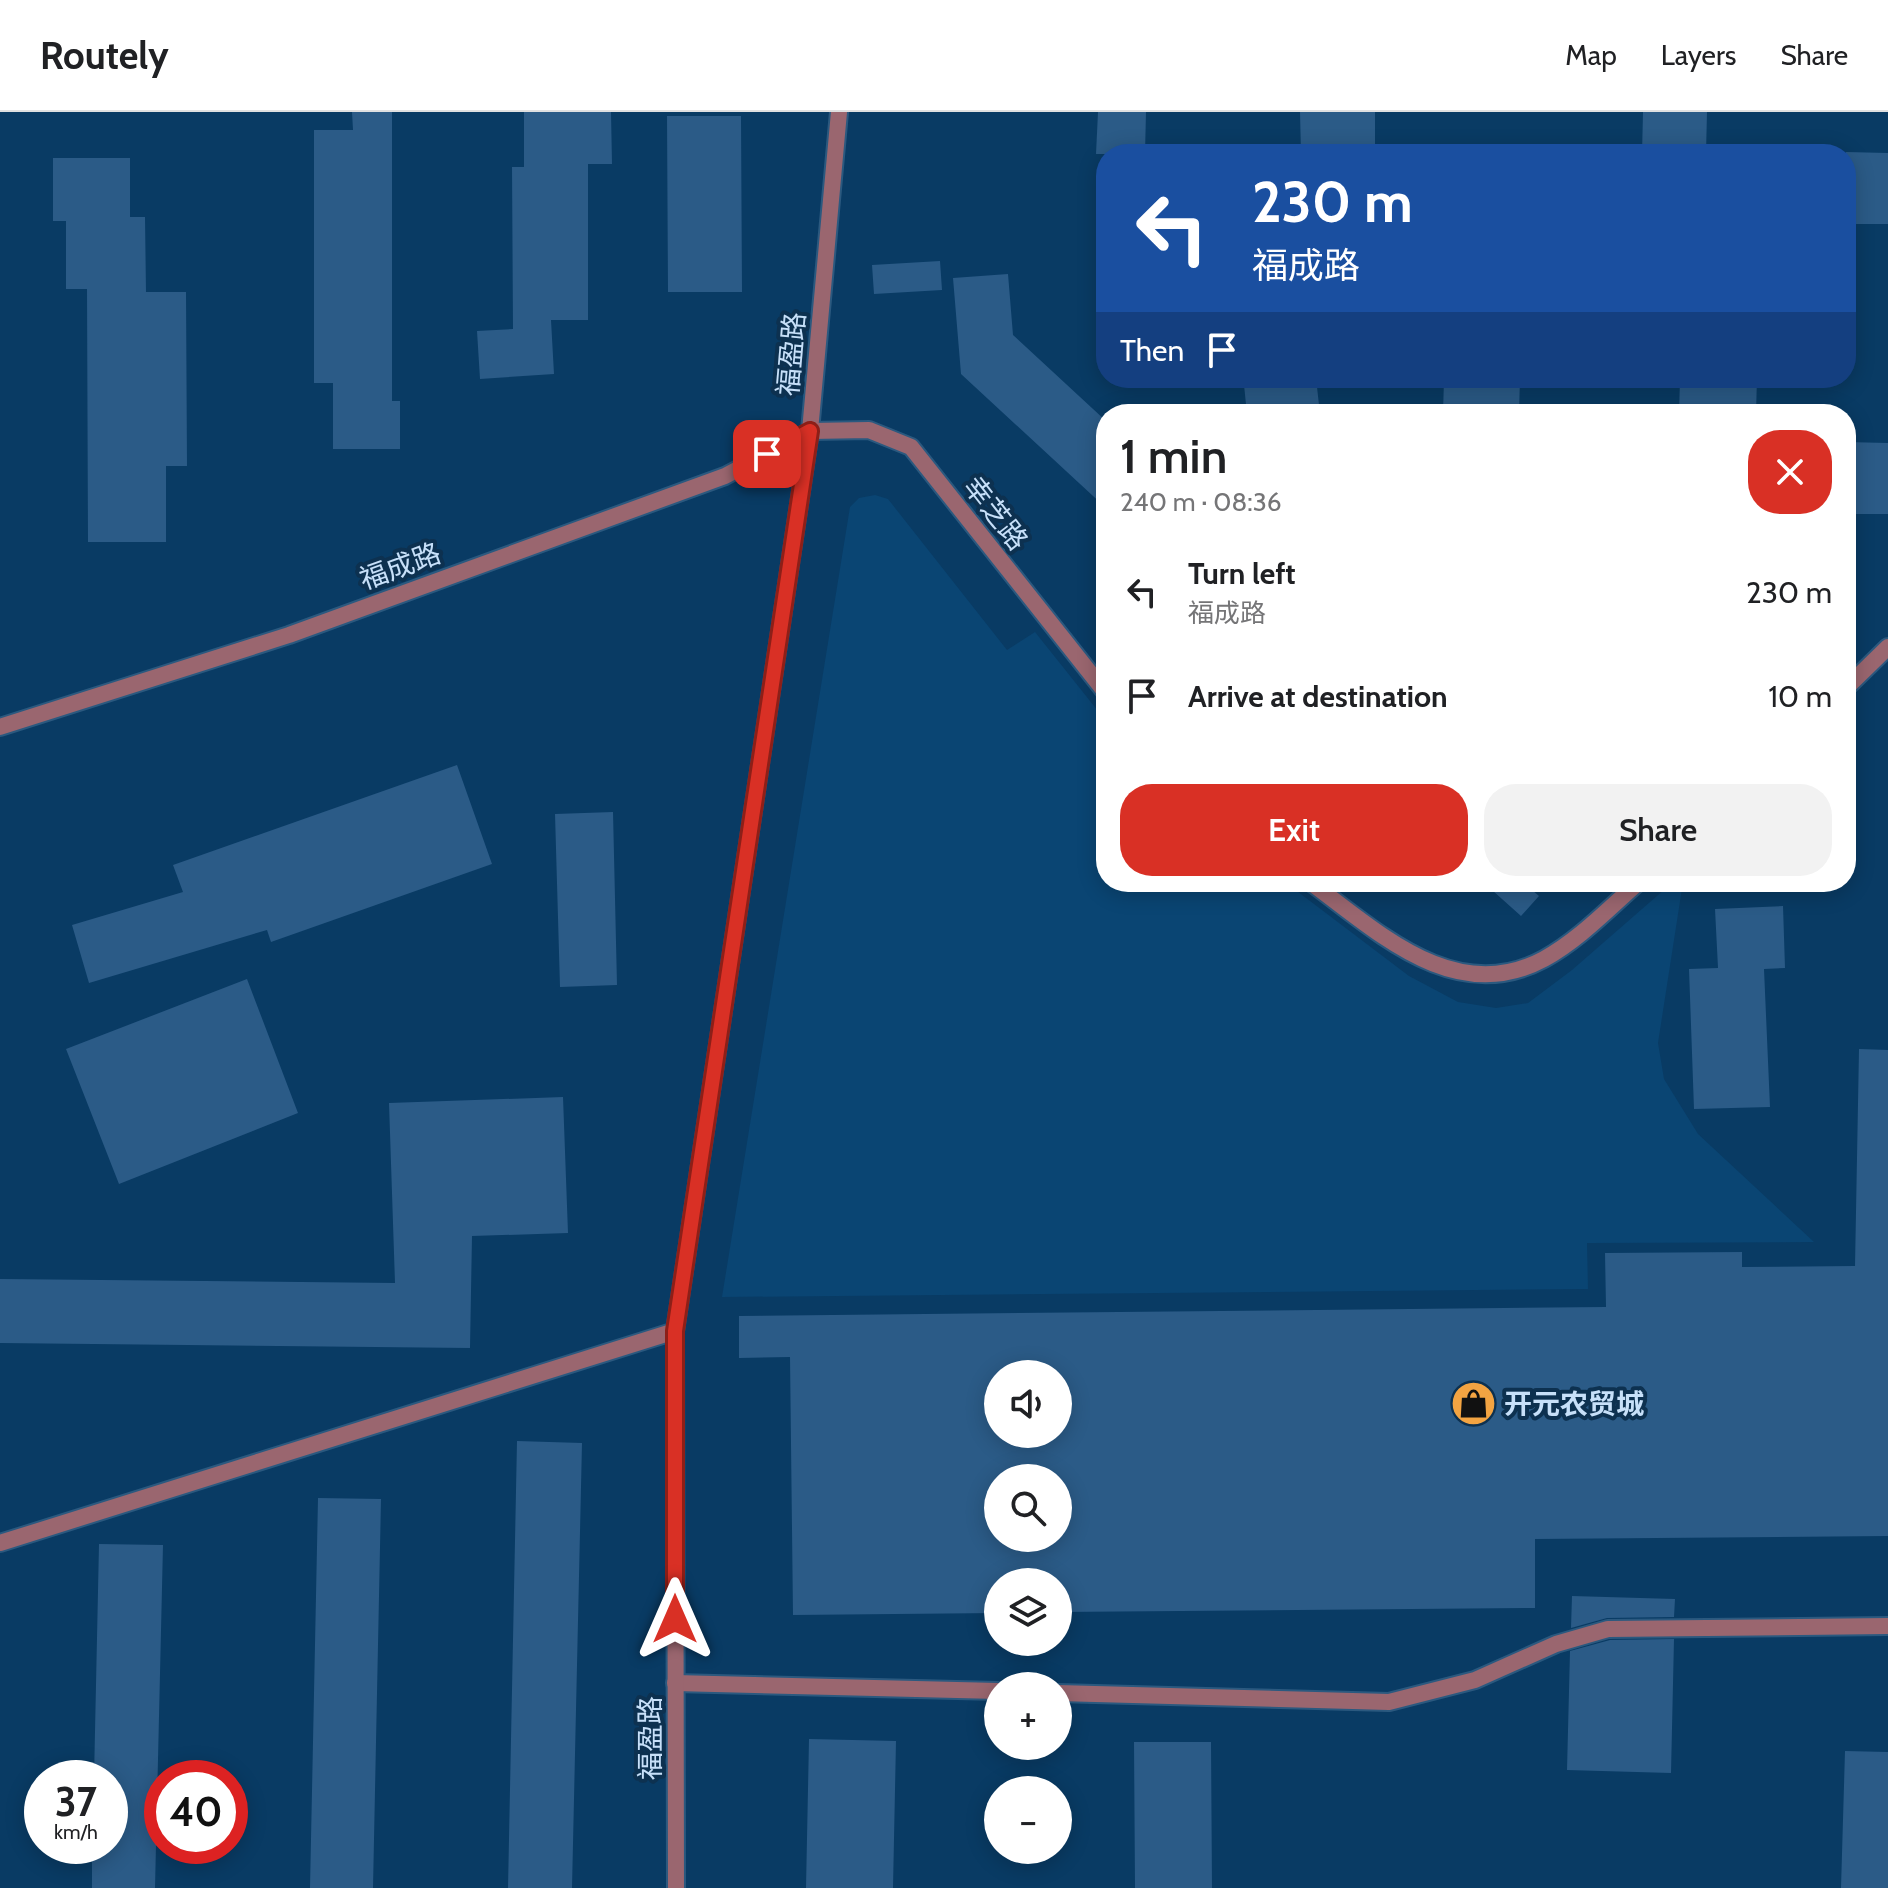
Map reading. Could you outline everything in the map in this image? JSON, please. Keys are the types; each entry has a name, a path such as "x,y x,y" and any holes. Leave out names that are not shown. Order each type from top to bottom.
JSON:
{"street":[{"name":"福盈路","path":"676,1888 675,1331 810,431 839,112"},
{"name":"幸芝路","path":"810,431 869,430 911,447 1096,680"},
{"name":"福成路","path":"0,727 289,635 725,476 810,431"},
{"path":"1856,678 1888,647"},
{"path":"1323,892 1403,951 1444,969 1468,975 1506,972 1547,957 1627,892"},
{"path":"0,1543 675,1331"},
{"path":"1072,1693 1389,1702 1475,1680 1556,1644 1608,1629 1888,1626"},
{"path":"675,1683 984,1691"}],"shaded area":[{"path":"875,495 888,499 1007,650 1035,632 1096,708 1096,892 1298,892 1409,976 1458,1002 1496,1008 1528,1003 1572,970 1662,892 1681,892 1658,1043 1664,1079 1698,1134 1814,1242 1587,1243 1588,1289 722,1297 850,507 859,498"}],"building":[{"path":"352,112 392,112 392,401 400,401 400,449 333,449 333,383 314,383 314,130 353,130"},
{"path":"524,112 611,112 612,164 588,164 588,320 551,320 554,374 480,379 477,331 513,329 512,167 524,167"},
{"path":"1098,112 1146,112 1145,144 1096,144"},
{"path":"1300,112 1375,112 1375,144 1301,144"},
{"path":"1643,112 1707,112 1706,144 1642,144"},
{"path":"667,116 741,116 742,292 668,292"},
{"path":"1856,152 1888,153 1888,224 1856,224"},
{"path":"53,158 130,158 130,217 145,217 146,292 186,292 187,466 166,466 166,542 88,542 87,289 66,289 66,221 53,221"},
{"path":"940,261 942,290 874,294 872,265"},
{"path":"1008,274 1013,335 1096,412 1096,499 961,374 953,278"},
{"path":"1244,388 1317,388 1319,404 1246,404"},
{"path":"1444,388 1520,388 1519,404 1443,404"},
{"path":"1680,388 1757,388 1756,404 1679,404"},
{"path":"1856,442 1888,443 1888,514 1856,514"},
{"path":"457,765 492,864 271,942 267,930 89,983 72,925 183,892 173,865"},
{"path":"613,812 617,985 560,987 555,814"},
{"path":"1494,892 1534,892 1539,896 1521,916"},
{"path":"1783,906 1785,968 1764,969 1770,1107 1694,1109 1689,969 1718,968 1715,909"},
{"path":"247,979 298,1113 119,1184 66,1049"},
{"name":"开元农贸城","path":"1859,1049 1888,1050 1888,1536 1535,1539 1535,1608 1072,1612 1072,1568 984,1568 984,1613 793,1615 790,1357 739,1358 739,1316 1606,1307 1605,1253 1742,1252 1742,1267 1855,1266"},
{"path":"563,1097 568,1233 472,1236 470,1348 0,1343 0,1279 395,1283 389,1103"},
{"path":"517,1441 582,1443 572,1888 508,1888"},
{"path":"318,1498 381,1499 373,1888 310,1888"},
{"path":"99,1544 163,1545 158,1760 144,1760 144,1864 156,1864 155,1888 92,1888 92,1864 128,1864 128,1760 94,1760"},
{"path":"1572,1596 1675,1599 1674,1617 1607,1618 1571,1628"},
{"path":"1674,1639 1671,1773 1567,1770 1570,1651 1610,1640"},
{"path":"809,1739 896,1741 893,1888 806,1888"},
{"path":"1134,1742 1211,1742 1212,1888 1135,1888"},
{"path":"1845,1751 1888,1752 1888,1888 1841,1888"}],"place":[{"name":"开元农贸城","path":"1473,1404"}],"route":[{"path":"675,1619 675,1331 810,431 767,454"}]}
